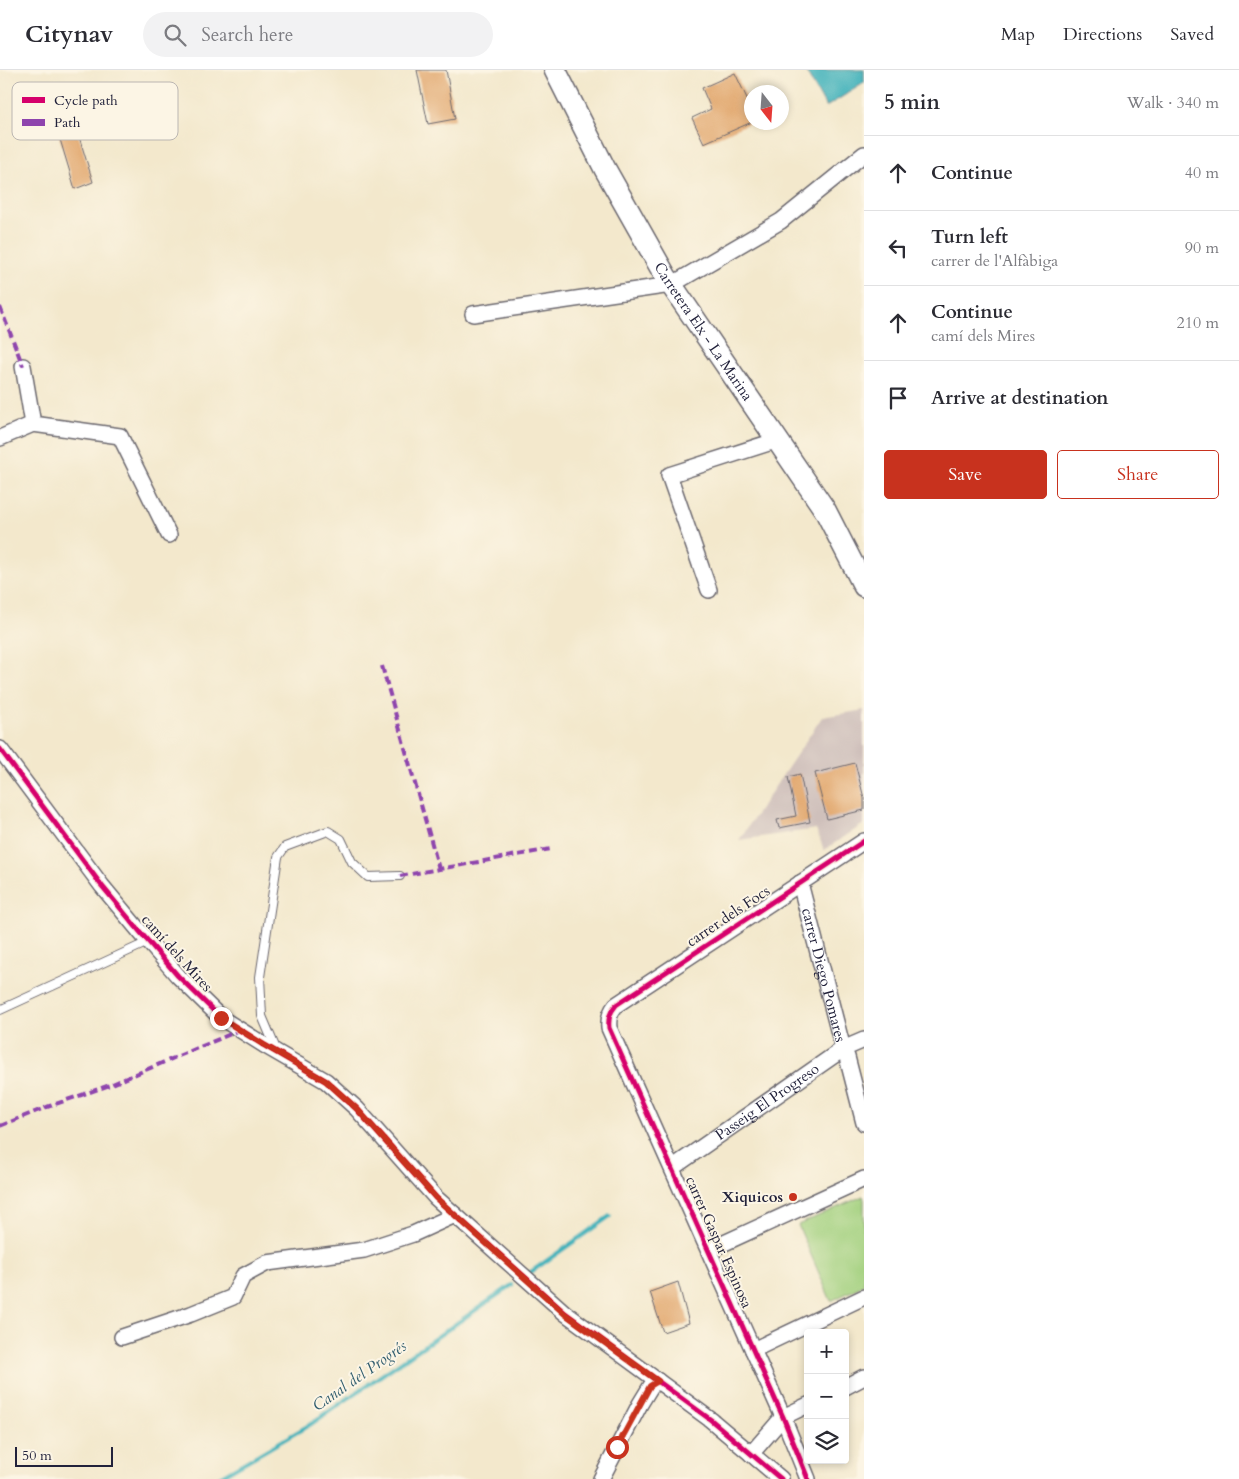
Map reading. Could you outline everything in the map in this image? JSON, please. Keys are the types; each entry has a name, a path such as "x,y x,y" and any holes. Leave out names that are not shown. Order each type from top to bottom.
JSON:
{"main road":[{"name":"Carretera Elx - La Marina","path":"555,70 605,169 671,285 825,510 864,586"}],"street":[{"path":"473,314 671,285 781,221 864,154"},
{"path":"23,366 33,424"},
{"path":"0,438 33,424 120,436 169,536"},
{"path":"709,590 669,475 778,440"},
{"name":"camí dels Mires","path":"0,749 102,886 148,942 178,976 221,1018 278,1054 326,1081 357,1109 436,1198 565,1314 711,1420 781,1479"},
{"name":"carrer dels Focs","path":"609,1015 616,1005 864,841"},
{"name":"carrer Diego Pomares","path":"800,883 864,1123"},
{"name":"carrer Gaspar Espinosa","path":"609,1015 609,1028 783,1417 808,1479"},
{"name":"Passeig El Progreso","path":"672,1168 843,1049 864,1040"},
{"path":"709,1250 864,1180"},
{"path":"122,1337 191,1314 233,1297 243,1276 267,1263 364,1250 413,1234 455,1215"},
{"path":"753,1350 864,1297"},
{"path":"849,1385 864,1378"},
{"path":"601,1479 650,1386 658,1381"},
{"path":"751,1454 783,1417 804,1407"}],"lane":[{"path":"278,1054 262,1016 260,977 278,857 285,847 328,831 341,839 352,862 368,877 400,876"},
{"path":"0,1010 148,942"}],"shaded area":[{"path":"864,710 864,824 824,850 816,829 739,840 822,717"}],"green space":[{"path":"863,1196 864,1285 831,1301 798,1225"}],"water":[{"path":"805,70 864,70 864,83 826,107"}],"building":[{"path":"417,70 446,70 455,119 428,124"},
{"path":"735,73 744,92 744,126 704,143 692,118 711,109 702,88"},
{"path":"60,140 80,140 93,182 75,189"},
{"path":"855,763 864,798 864,810 827,819 815,773"},
{"path":"800,774 810,822 779,828 777,820 796,816 788,777"},
{"path":"678,1282 689,1323 663,1332 650,1292"}],"waterway":[{"name":"Canal del Progrés","path":"528,1274 610,1216"},
{"name":"Canal del Progrés","path":"216,1479 311,1424 512,1285"}],"marked path":[{"path":"0,307 23,366"},
{"path":"382,666 439,869"},
{"path":"400,876 551,849"},
{"path":"0,1126 110,1085 240,1030"}],"cycle path":[{"path":"0,749 102,886 178,976 221,1018 326,1081 357,1109 436,1198 565,1313 711,1420 781,1479"},
{"path":"808,1479 783,1417 609,1028 609,1021 616,1005 864,841"}],"place":[{"name":"Xiquicos","path":"793,1197"}],"route":[{"path":"221,1018 326,1081 357,1109 436,1198 565,1314 658,1381 650,1386 617,1447"}]}
